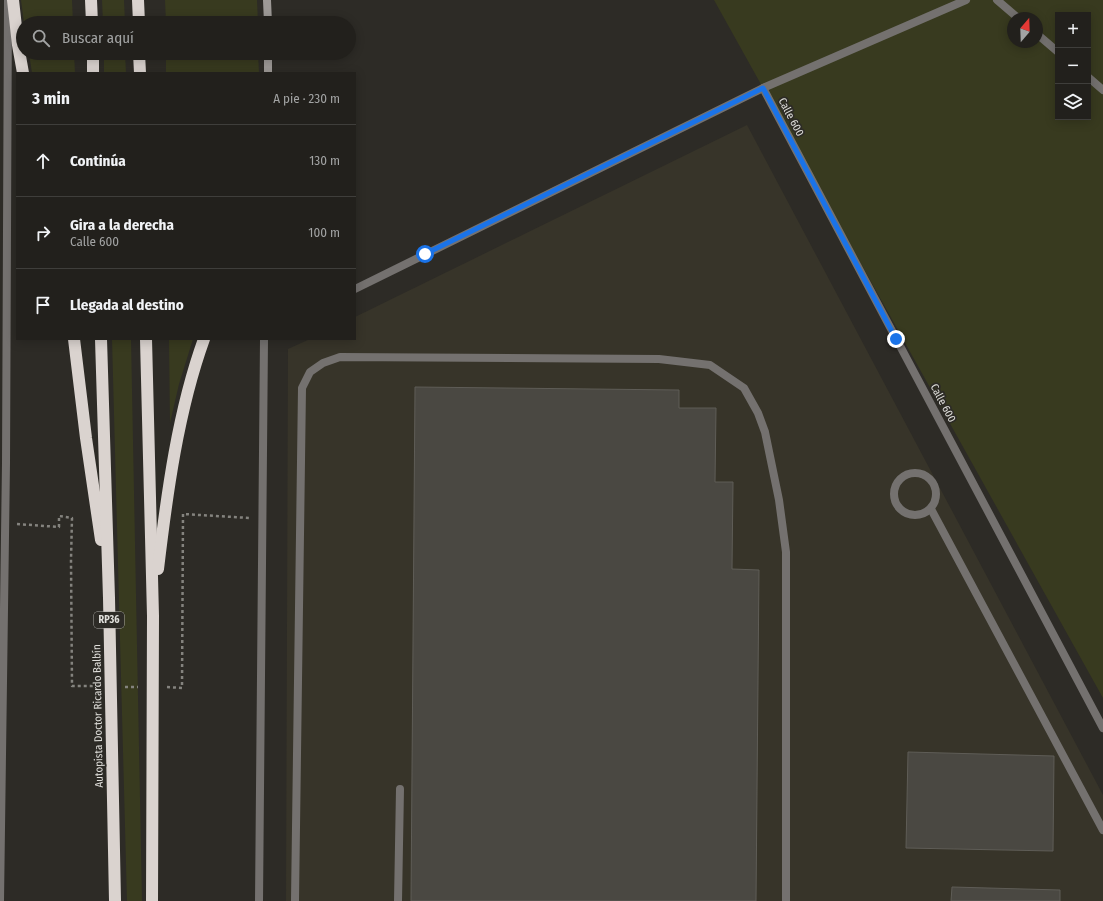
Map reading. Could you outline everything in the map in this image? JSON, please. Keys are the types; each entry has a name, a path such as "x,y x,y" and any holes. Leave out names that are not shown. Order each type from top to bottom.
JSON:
{"highway":[{"path":"13,0 16,27"},
{"path":"91,0 92,16"},
{"path":"138,0 139,16"},
{"path":"21,60 24,72"},
{"path":"93,60 93,72"},
{"path":"139,60 140,72"},
{"path":"74,340 86,438 109,598"},
{"name":"Autopista Doctor Ricardo Balbín","path":"101,340 109,598 115,901"},
{"path":"146,340 153,616 152,901"},
{"path":"153,616 161,548 177,444 191,378 204,340"}],"main road":[{"path":"267,0 268,16"},
{"path":"268,60 268,72"}],"street":[{"path":"0,901 5,523 3,464 8,0"},
{"path":"356,289 763,88 966,0"},
{"path":"997,0 1011,12"},
{"path":"1043,39 1055,49"},
{"path":"1091,80 1103,90"},
{"name":"Calle 600","path":"763,88 1103,728"},
{"path":"259,901 264,340"},
{"path":"296,901 302,388 310,372 319,366 340,357 348,357 659,359 710,365 744,388 758,413 766,432 779,500 786,552 786,901"},
{"path":"912,473 926,476 936,488 935,502 931,509 926,513 912,516 900,510 894,498 894,491 899,479 912,473"},
{"path":"931,509 1103,830"},
{"path":"398,901 400,789"}],"path":[{"path":"182,562 183,514 262,519"},
{"path":"5,523 59,527 59,516 72,518 71,560"}],"shaded area":[{"path":"747,125 1103,795 1103,901 286,901 288,349 308,340 356,340 356,317"}],"green space":[{"path":"21,0 72,0 73,16 23,16"},
{"path":"102,0 124,0 125,16 103,16"},
{"path":"165,0 257,0 258,16 166,16"},
{"path":"714,0 1103,0 1103,698"},
{"path":"30,60 74,60 75,72 32,72"},
{"path":"104,60 125,60 126,72 104,72"},
{"path":"166,60 258,60 259,72 166,72"},
{"path":"112,340 131,340 142,901 127,901"},
{"path":"169,340 193,340 179,384 170,423"}],"building":[{"path":"415,387 679,390 679,408 716,408 715,482 733,482 732,569 759,570 756,901 411,901"},
{"path":"908,752 1054,756 1053,851 906,848"},
{"path":"952,887 1060,890 1060,901 951,901"}],"route":[{"path":"425,254 763,88 896,339"}]}
